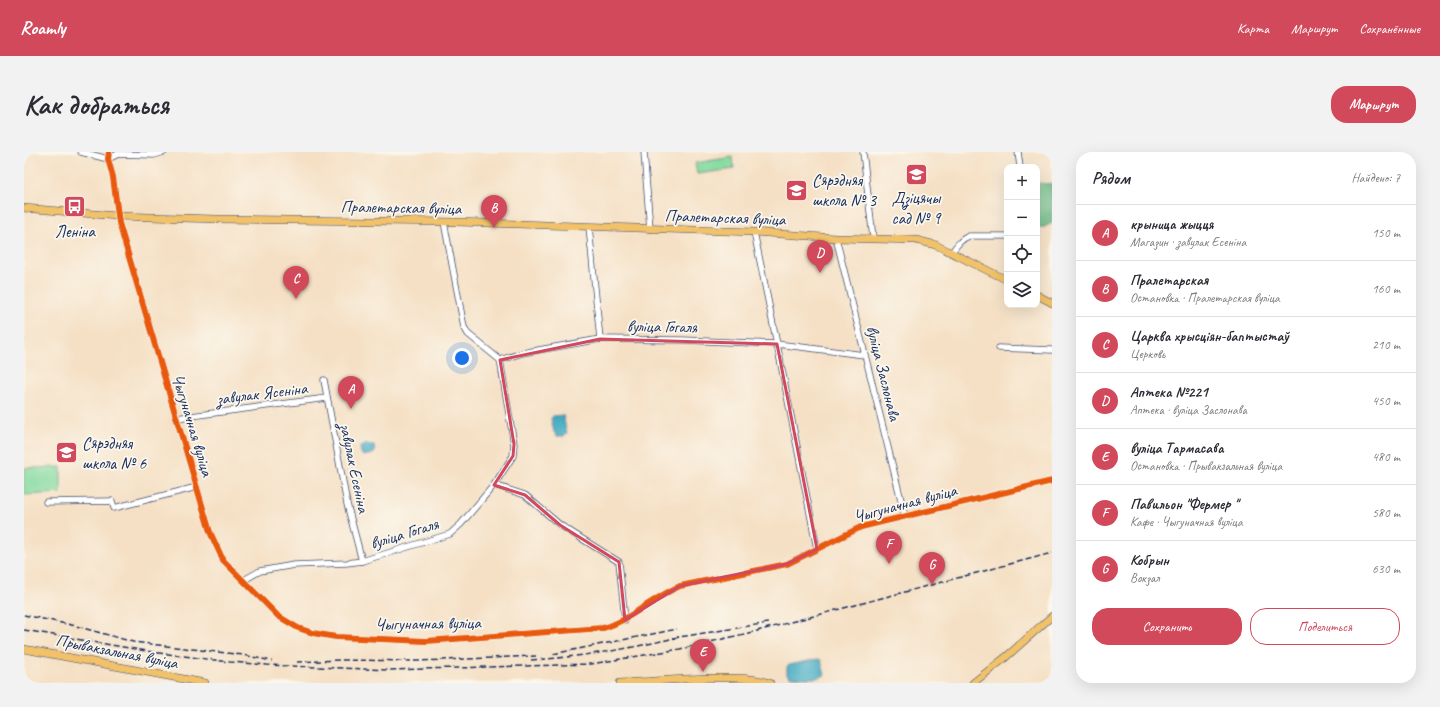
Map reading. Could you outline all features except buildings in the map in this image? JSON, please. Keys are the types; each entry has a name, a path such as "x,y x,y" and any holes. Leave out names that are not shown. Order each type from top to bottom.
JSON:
{"main road":[{"name":"Пралетарская вуліца","path":"24,208 117,216 444,222 754,232 836,238 923,240 936,244 1004,278"},
{"path":"1040,297 1052,303"},
{"path":"973,683 1006,657 1052,616"},
{"name":"Прывакзальная вуліца","path":"24,649 177,681 205,683"},
{"path":"620,683 637,683 688,678 740,680 753,678 770,683"}],"street":[{"path":"81,152 108,159 118,154 154,155 164,152"},
{"path":"108,159 109,152"},
{"path":"644,152 650,229"},
{"path":"863,152 873,238"},
{"path":"1018,152 1020,164"},
{"name":"Чыгуначная вуліца","path":"108,159 113,177 117,216 210,532 223,560 278,616 298,628 313,633 336,637 426,641 603,628 625,620 671,590 680,586 787,564 861,527 1052,481"},
{"path":"444,222 464,327 468,334 500,360"},
{"path":"589,227 600,339"},
{"path":"754,232 817,549"},
{"path":"952,252 964,238 969,236 1004,236"},
{"name":"вуліца Заслонава","path":"836,238 864,355 906,516"},
{"name":"вуліца Гогаля","path":"244,580 260,571 294,565 362,561 450,534 461,524 494,485 512,456 514,444 500,360 522,353 600,339 683,340 777,344 864,355"},
{"path":"999,348 1052,350"},
{"name":"завулак Есеніна","path":"324,380 347,504 362,561"},
{"name":"завулак Ясеніна","path":"176,418 327,398"},
{"path":"494,485 525,495 560,525 619,562 625,620"},
{"path":"46,502 112,501 114,508 197,487"}],"highlighted area":[{"path":"600,339 777,344 817,549 787,564 680,586 625,620 619,562 560,525 525,495 494,485 513,456 514,444 500,360"}],"green space":[{"path":"733,157 734,169 697,174 695,163"},
{"path":"1040,183 1052,184 1052,223 1040,228"},
{"path":"61,467 61,493 24,495 24,468"}],"water":[{"path":"563,415 567,434 564,436 557,436 554,432 551,419 553,416"},
{"path":"367,444 374,445 375,452 373,454 363,456 360,447"},
{"path":"818,659 821,660 825,675 812,678 789,677 787,675 787,667 789,665"}],"railway":[{"path":"24,630 152,652 267,665 388,670 591,664 680,649 757,631 1052,553"},
{"path":"24,615 76,626 133,642 243,655 272,661"},
{"path":"673,638 768,623"},
{"path":"553,654 677,629"},
{"path":"531,660 605,652 679,637"},
{"path":"297,662 340,660 419,661 536,656"}],"cycle path":[{"path":"109,152 108,159 113,177 119,223 210,532 223,560 278,616 298,628 313,633 336,637 426,641 603,628 623,620 660,596 680,586 787,564 861,527 1052,481"}],"place":[{"name":"Дзіцячы сад № 9","path":"916,174"},
{"name":"Сярэдняя школа № 3","path":"796,190"},
{"name":"Леніна","path":"75,207"},
{"name":"Пралетарская","path":"494,228"},
{"name":"Аптека №221","path":"820,273"},
{"name":"Царква хрысціян-баптыстаў","path":"296,299"},
{"name":"крыница жыцця","path":"351,409"},
{"name":"Сярэдняя школа № 6","path":"67,453"},
{"name":"Павильон \"Фермер \"","path":"889,564"},
{"name":"Кобрын","path":"932,585"},
{"name":"вуліца Тармасава","path":"703,672"}]}
